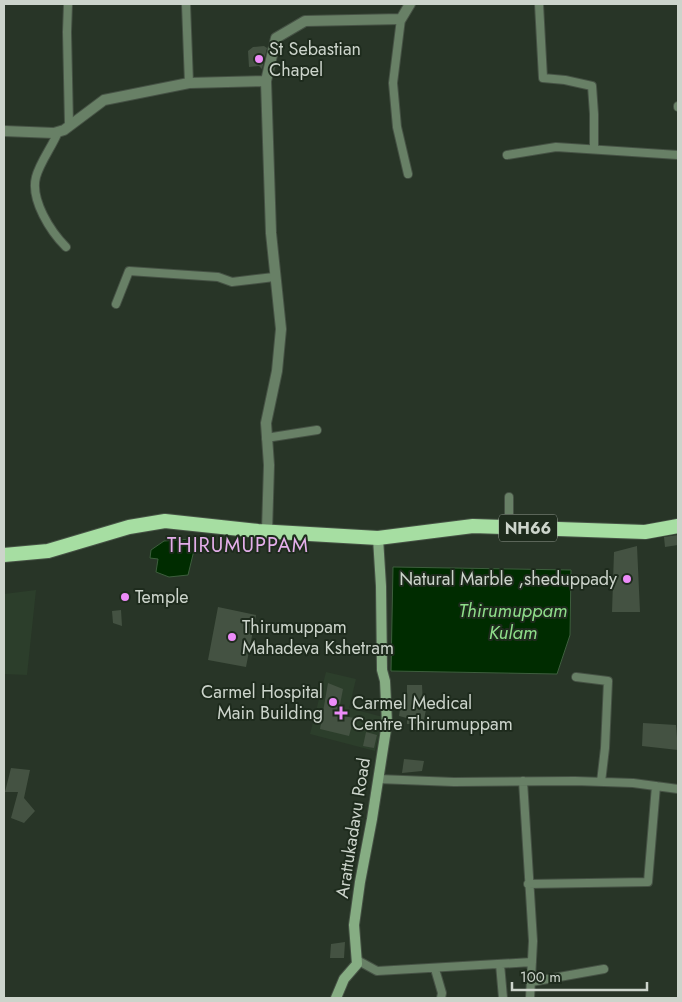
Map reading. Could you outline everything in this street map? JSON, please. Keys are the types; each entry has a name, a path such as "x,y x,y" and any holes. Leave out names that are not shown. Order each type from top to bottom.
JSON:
{"highway":[{"name":"NH66","path":"4,555 48,551 129,526 165,521 267,532 378,538 472,526 645,532 678,526"}],"main road":[{"name":"Arattukadavu Road","path":"356,960 354,924 387,723 385,681 382,668 381,586 378,538"},
{"path":"336,998 344,979 357,964 356,960"}],"street":[{"path":"68,4 69,125"},
{"path":"186,4 189,83"},
{"path":"408,174 397,127 393,83 401,19 410,4"},
{"path":"539,4 543,78 565,80 592,86 594,149"},
{"path":"267,532 269,465 266,424 277,371 281,329 274,277 271,233 266,81 276,38 305,21 401,19"},
{"path":"4,133 58,132 104,100 189,83 266,81"},
{"path":"58,132 36,178 35,190 45,218 56,237 66,247"},
{"path":"507,156 556,147 678,155"},
{"path":"116,304 129,272 218,277 232,282 274,277"},
{"path":"266,438 317,430"},
{"path":"505,527 509,518 509,496"},
{"path":"576,677 608,681 605,748 601,782"},
{"path":"378,779 454,782 633,783 678,789"},
{"path":"523,781 533,941 530,998"},
{"path":"528,884 648,882 656,786"},
{"path":"356,960 377,971 532,962"},
{"path":"500,964 502,998"},
{"path":"435,969 442,993 441,998"},
{"path":"531,982 604,969"}],"shaded area":[{"path":"36,590 27,675 4,674 4,594"},
{"name":"Carmel Medical Centre Thirumuppam","path":"326,672 356,679 349,708 383,717 375,751 310,734"}],"water":[{"path":"191,539 196,542 188,575 169,577 156,572 158,559 150,558 151,550 164,541"},
{"name":"Thirumuppam Kulam","path":"393,567 571,570 570,635 557,674 391,671"}],"building":[{"name":"St Sebastian Chapel","path":"264,46 267,48 262,69 259,66 249,67 248,51 253,47"},
{"path":"678,535 678,545 665,547 664,537"},
{"path":"637,546 640,612 612,612 614,552"},
{"name":"Thirumuppam Mahadeva Kshetram","path":"218,607 256,615 246,667 208,660"},
{"path":"121,610 122,626 113,623 112,611"},
{"name":"Carmel Hospital Main Building","path":"328,683 343,689 338,715 354,718 349,736 320,729"},
{"path":"407,685 422,685 423,705 427,705 423,724 407,724 407,718 399,716 400,709 407,709"},
{"path":"643,723 676,725 678,750 642,746"},
{"path":"366,732 377,735 374,748 363,746"},
{"path":"404,759 424,761 422,771 402,773"},
{"path":"11,768 30,770 24,798 35,811 24,823 11,818 18,792 5,792"},
{"path":"345,942 344,958 330,958 331,944"}],"place":[{"name":"St Sebastian Chapel","path":"259,59"},
{"name":"Natural Marble ,sheduppady","path":"627,579"},
{"name":"Temple","path":"125,597"},
{"name":"Thirumuppam Mahadeva Kshetram","path":"232,637"},
{"name":"Carmel Hospital Main Building","path":"333,702"},
{"name":"Carmel Medical Centre Thirumuppam","path":"341,713"}],"district":[{"name":"THIRUMUPPAM","path":"238,545"}]}
